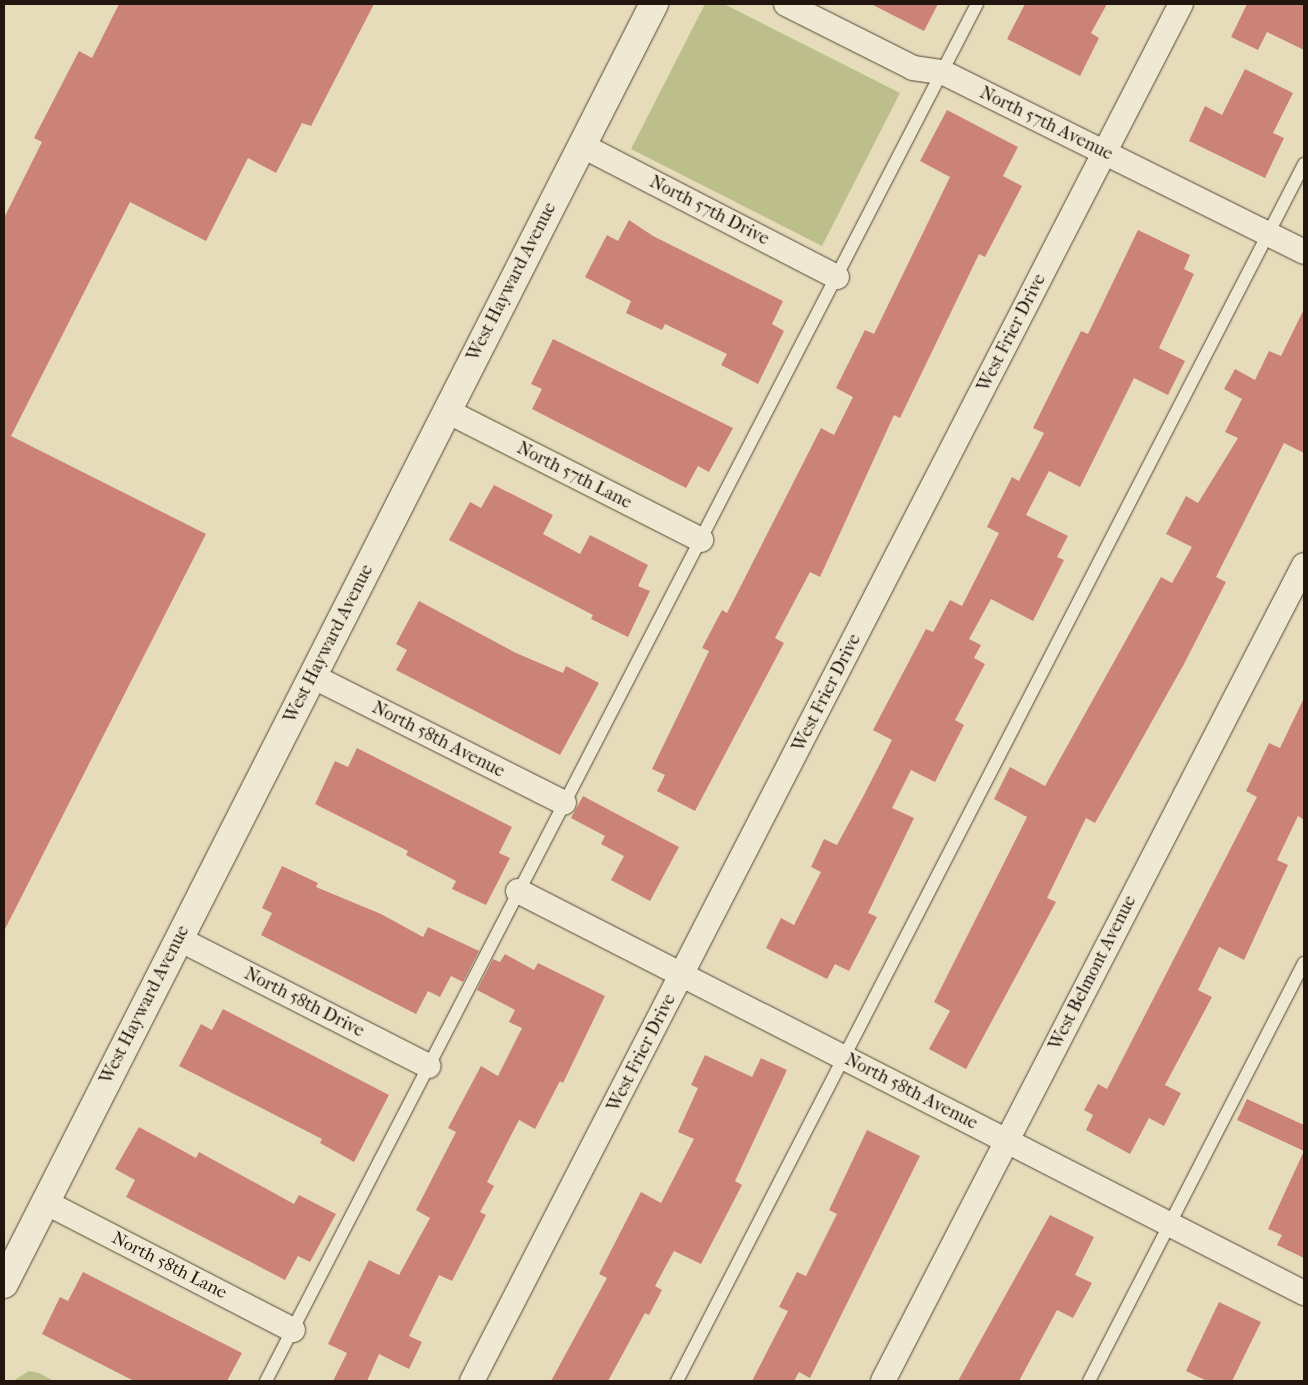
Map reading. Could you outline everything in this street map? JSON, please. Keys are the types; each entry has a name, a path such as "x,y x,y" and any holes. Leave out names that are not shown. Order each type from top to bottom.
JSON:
{"street":[{"name":"West Hayward Avenue","path":"4,1284 654,4"},
{"name":"North 57th Avenue","path":"786,4 913,68 942,72 1304,252"},
{"name":"West Frier Drive","path":"472,1381 1181,4"},
{"name":"North 57th Drive","path":"581,145 837,277"},
{"name":"North 57th Lane","path":"447,411 701,540"},
{"name":"West Belmont Avenue","path":"884,1381 1304,566"},
{"name":"North 58th Avenue","path":"312,676 564,803"},
{"name":"North 58th Avenue","path":"518,891 1304,1293"},
{"name":"North 58th Drive","path":"179,939 428,1066"},
{"name":"North 58th Lane","path":"45,1202 293,1330"}],"lane":[{"path":"266,1381 978,4"},
{"path":"677,1381 1304,164"},
{"path":"1089,1381 1304,964"}],"green space":[{"path":"705,4 724,4 900,93 822,246 631,149"},
{"path":"29,1371 39,1373 54,1381 13,1381"}],"building":[{"path":"119,4 374,4 311,126 302,123 276,173 248,158 206,241 130,202 11,436 206,534 4,931 4,218 42,142 34,138 79,51 92,58"},
{"path":"871,4 938,4 924,31"},
{"path":"1025,4 1107,4 1091,33 1099,38 1080,76 1007,39"},
{"path":"1247,4 1304,4 1304,50 1267,32 1258,50 1231,37"},
{"path":"1245,69 1293,93 1273,133 1284,138 1265,178 1189,141 1205,106 1222,115"},
{"path":"947,110 1018,147 1003,176 1022,186 985,257 979,254 900,418 894,415 820,577 810,572 775,638 784,643 695,811 657,791 665,775 652,769 709,651 702,648 722,610 727,613 821,428 834,435 853,397 836,388 865,330 874,334 950,177 920,161"},
{"path":"629,220 653,236 783,301 772,324 784,331 758,384 721,365 727,354 665,324 662,330 626,313 631,301 585,277 607,235 618,241"},
{"path":"1138,230 1190,255 1184,269 1194,274 1159,348 1185,361 1168,395 1134,378 1080,487 1049,471 1026,515 1068,536 1057,557 1064,560 1033,621 991,599 969,639 981,645 974,658 985,664 955,720 964,725 935,782 911,770 892,808 914,818 868,913 877,917 849,971 835,964 827,979 766,948 781,918 794,925 821,872 811,867 824,839 837,845 892,740 873,730 926,629 933,632 950,600 962,606 999,533 987,527 1012,477 1019,481 1044,433 1033,428 1081,331 1088,334"},
{"path":"1304,309 1304,453 1284,443 1216,577 1226,582 1184,664 1095,823 1086,818 1047,898 1056,902 966,1069 929,1049 950,1011 934,1002 1027,817 994,799 1010,767 1045,786 1161,577 1172,583 1192,547 1166,534 1186,496 1198,503 1238,438 1225,432 1242,399 1224,389 1235,369 1255,380 1269,351 1281,356"},
{"path":"553,339 733,428 709,472 698,466 686,488 532,409 542,389 531,384"},
{"path":"494,485 553,515 543,534 580,554 590,535 648,565 638,586 650,591 628,637 591,619 593,615 449,540 470,502 481,508"},
{"path":"419,601 516,653 563,673 566,666 599,683 560,755 396,670 407,650 396,644"},
{"path":"1304,698 1304,820 1298,816 1277,860 1288,865 1244,960 1219,947 1198,990 1212,997 1165,1085 1181,1093 1164,1126 1149,1118 1130,1154 1086,1130 1093,1115 1084,1110 1098,1084 1107,1089 1257,797 1246,791 1269,743 1280,748"},
{"path":"357,748 512,827 499,853 510,858 486,905 452,889 456,881 406,855 408,851 315,804 335,761 348,767"},
{"path":"583,796 679,847 650,901 611,880 624,856 601,844 605,836 571,818"},
{"path":"282,866 318,883 316,887 381,914 423,937 428,927 479,951 463,982 451,976 440,997 428,991 416,1014 261,935 272,913 262,908"},
{"path":"505,954 534,970 538,963 605,996 563,1083 560,1081 535,1129 519,1120 487,1182 494,1186 480,1212 486,1215 452,1281 439,1275 409,1336 422,1342 409,1369 379,1354 367,1381 333,1381 347,1353 328,1344 369,1260 399,1275 430,1218 416,1210 456,1132 448,1128 481,1066 498,1076 522,1028 509,1022 515,1010 477,990 493,959 500,962"},
{"path":"223,1009 389,1095 354,1162 320,1143 322,1139 179,1066 201,1024 212,1030"},
{"path":"705,1055 752,1077 761,1058 787,1070 735,1181 742,1185 701,1264 674,1251 655,1286 662,1290 649,1315 645,1313 608,1381 551,1381 607,1278 599,1274 641,1192 661,1203 694,1139 678,1132 698,1088 691,1085"},
{"path":"1247,1099 1304,1125 1304,1151 1237,1120"},
{"path":"139,1127 196,1158 199,1152 294,1204 299,1195 336,1214 310,1262 298,1256 285,1280 126,1197 135,1180 115,1169"},
{"path":"867,1130 920,1156 810,1378 799,1372 794,1381 752,1381 788,1311 779,1307 797,1272 806,1276 837,1214 829,1210"},
{"path":"1304,1151 1304,1258 1277,1245 1282,1235 1268,1229"},
{"path":"1050,1215 1094,1237 1075,1275 1092,1283 1073,1318 1057,1310 1019,1381 958,1381"},
{"path":"83,1272 242,1353 227,1381 134,1381 42,1334 60,1297 68,1301"},
{"path":"1219,1302 1261,1322 1232,1381 1207,1381 1186,1371"}]}
